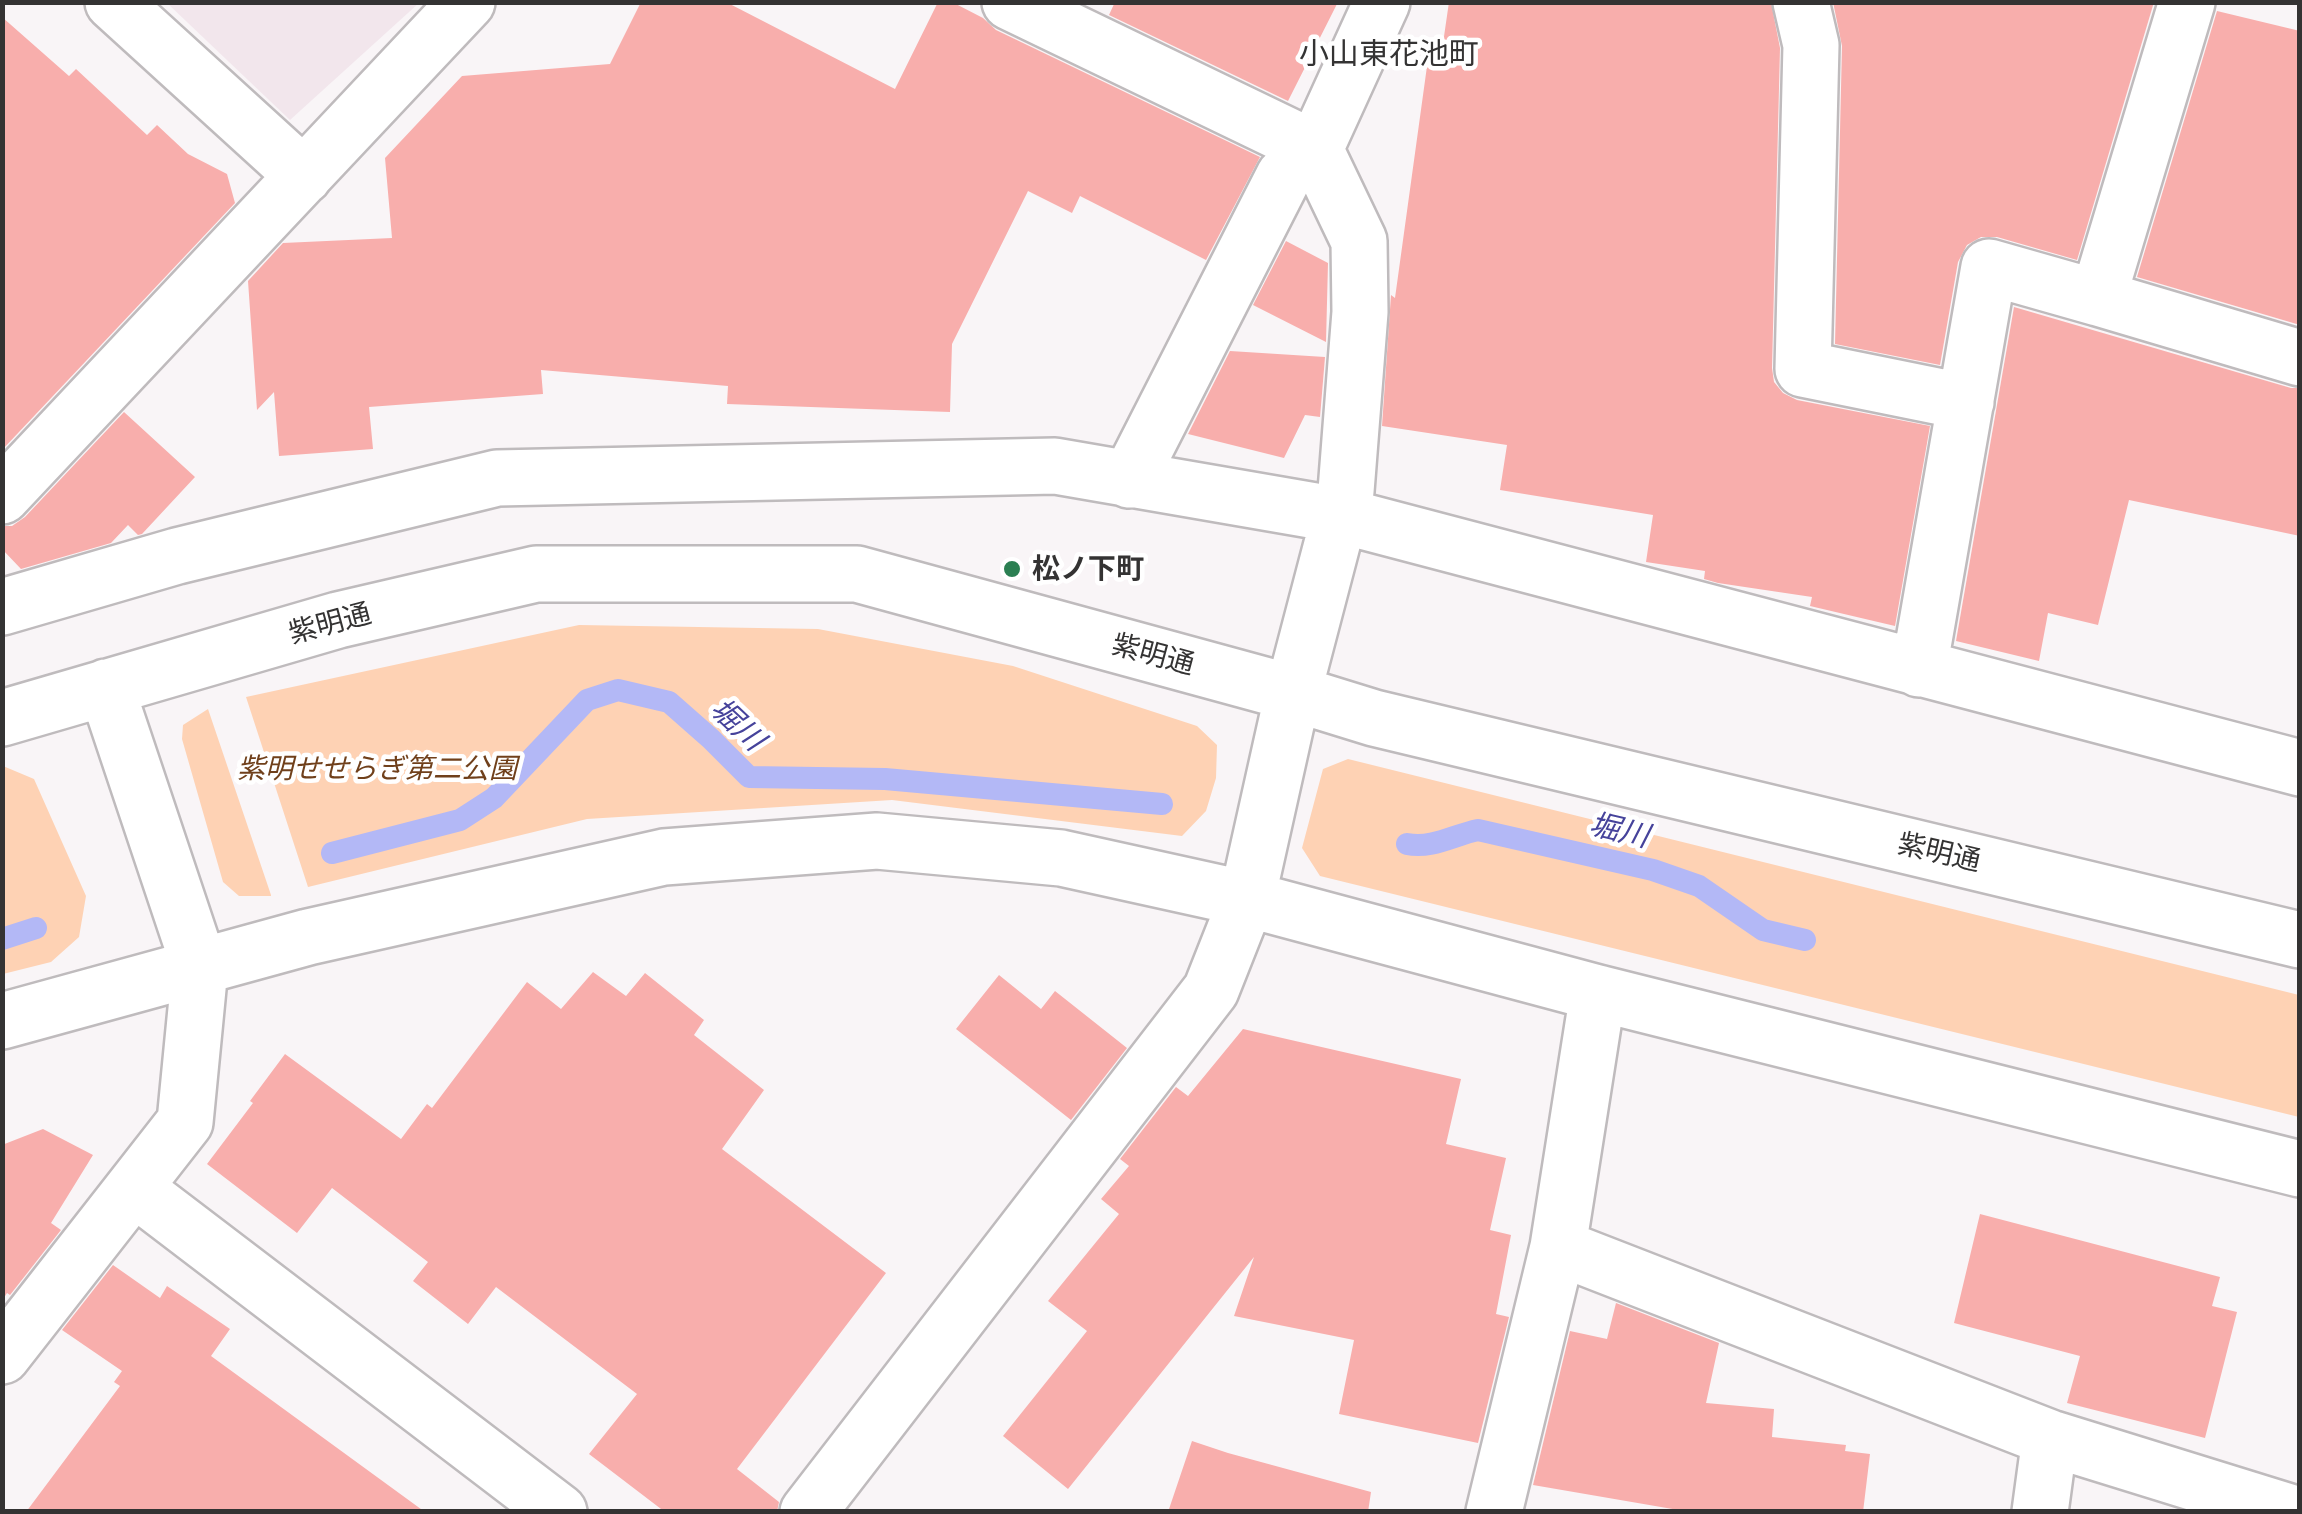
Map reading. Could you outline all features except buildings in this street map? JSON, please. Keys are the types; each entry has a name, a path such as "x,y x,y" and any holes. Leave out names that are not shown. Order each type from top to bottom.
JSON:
{"street":[{"path":"113,2 304,176"},
{"path":"2,496 466,2"},
{"path":"808,1512 1211,990 1247,899 1293,693 1346,491 1360,312 1359,241 1315,148 1010,2"},
{"path":"1129,480 1284,176 1315,148 1382,2"},
{"path":"1801,2 1811,45 1803,369 1966,402"},
{"path":"2098,298 2187,2"},
{"path":"1920,669 1990,267 2300,358"},
{"path":"2,608 177,556 497,478 1055,466 1339,516 2300,768"},
{"name":"紫明通","path":"2,718 338,620 536,574 858,574 1394,722 2300,940"},
{"path":"2,1356 185,1122 200,968 106,687"},
{"path":"2,1021 308,937 664,857 877,841 1061,858 1247,899 1598,993 2300,1169"},
{"path":"1494,1512 1558,1247 1598,993"},
{"path":"134,1188 559,1512"},
{"path":"1558,1247 2050,1438 2289,1512"},
{"path":"2040,1512 2050,1438"}],"shaded area":[{"path":"167,3 419,3 290,120"}],"green space":[{"name":"紫明せせらぎ第二公園","path":"579,625 818,629 1013,666 1197,726 1217,745 1216,778 1206,811 1182,836 892,800 587,819 308,887 246,697"},
{"path":"208,709 271,896 239,896 223,882 182,739 183,725"},
{"path":"1348,759 2299,995 2299,1117 1320,876 1302,848 1323,769"},
{"path":"3,766 34,779 86,896 79,937 51,962 3,974"}],"waterway":[{"name":"堀川","path":"332,853 460,820 494,798 587,700 618,690 669,702 749,777 885,779 1162,804"},
{"name":"堀川","path":"1407,844 1434,843 1478,830 1653,870 1699,886 1763,930 1805,940"},
{"name":"堀川","path":"2,939 36,928"}],"place":[{"name":"松ノ下町","path":"1012,569"}],"district":[{"name":"小山東花池町","path":"1389,55"}]}
